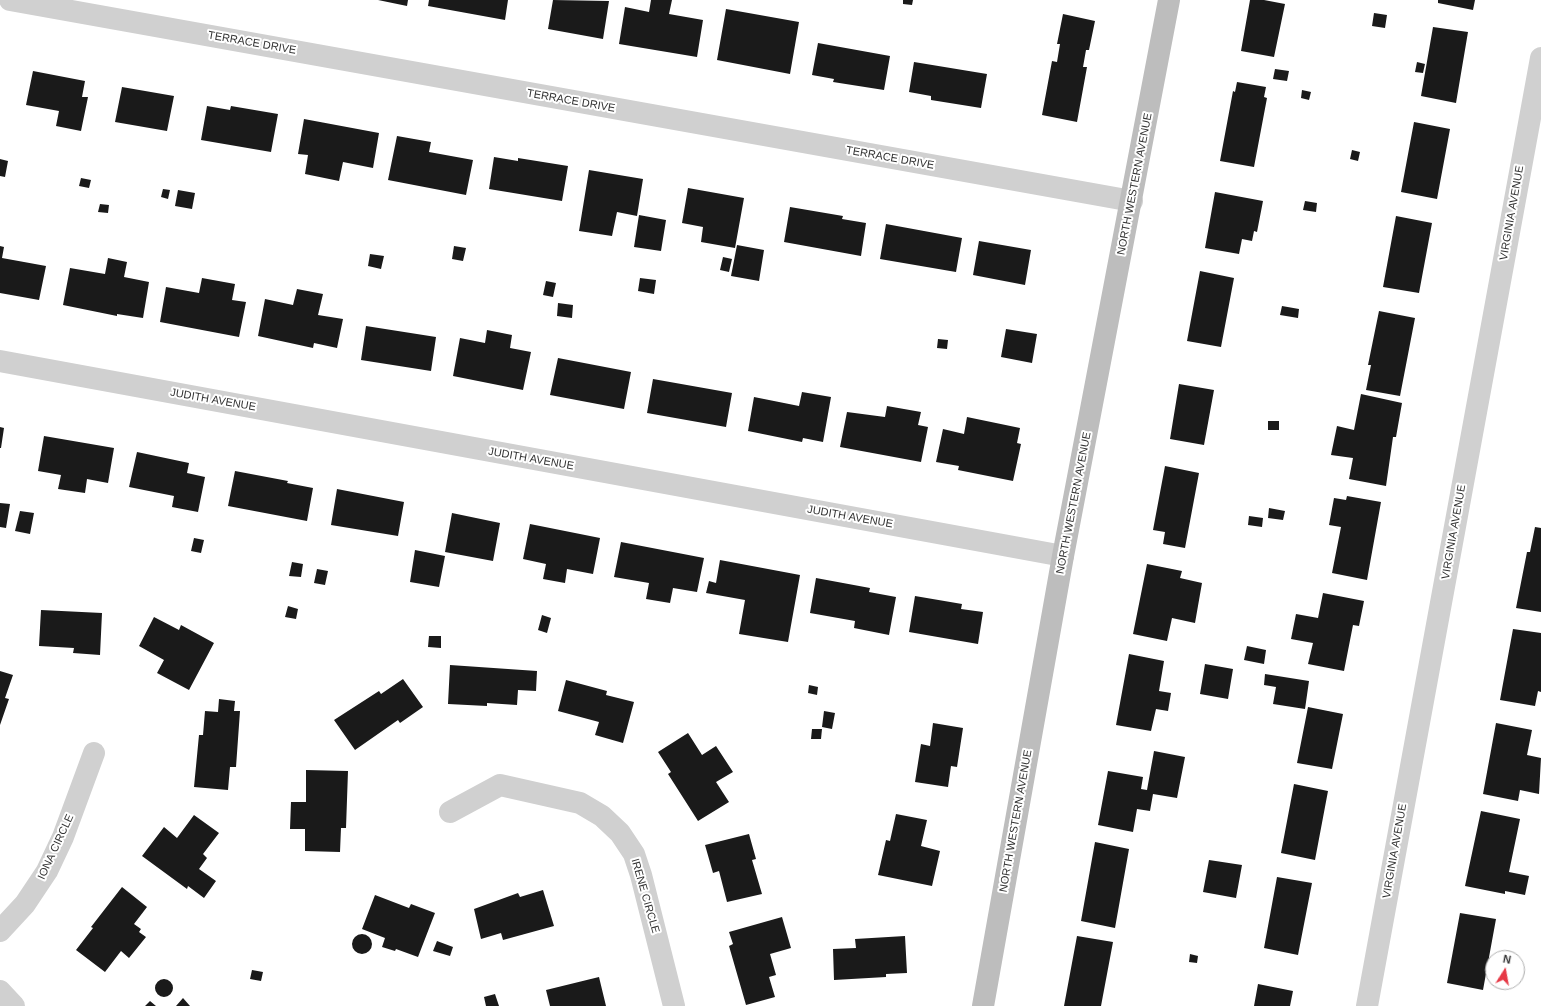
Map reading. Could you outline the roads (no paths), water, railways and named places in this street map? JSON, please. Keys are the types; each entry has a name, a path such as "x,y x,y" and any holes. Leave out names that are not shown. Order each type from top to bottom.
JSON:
{"street":[{"name":"TERRACE DRIVE","path":"10,0 1132,201"},
{"name":"NORTH WESTERN AVENUE","path":"983,1006 1063,556 1132,201 1169,0"},
{"name":"VIRGINIA AVENUE","path":"1367,1006 1541,58"},
{"name":"JUDITH AVENUE","path":"0,361 1063,556"},
{"name":"IONA CIRCLE","path":"0,931 25,904 47,871 63,837 94,753"},
{"name":"IRENE CIRCLE","path":"450,812 500,784 580,803 602,816 620,833 634,854 641,875 674,1006"},
{"path":"0,991 14,1006"}]}
